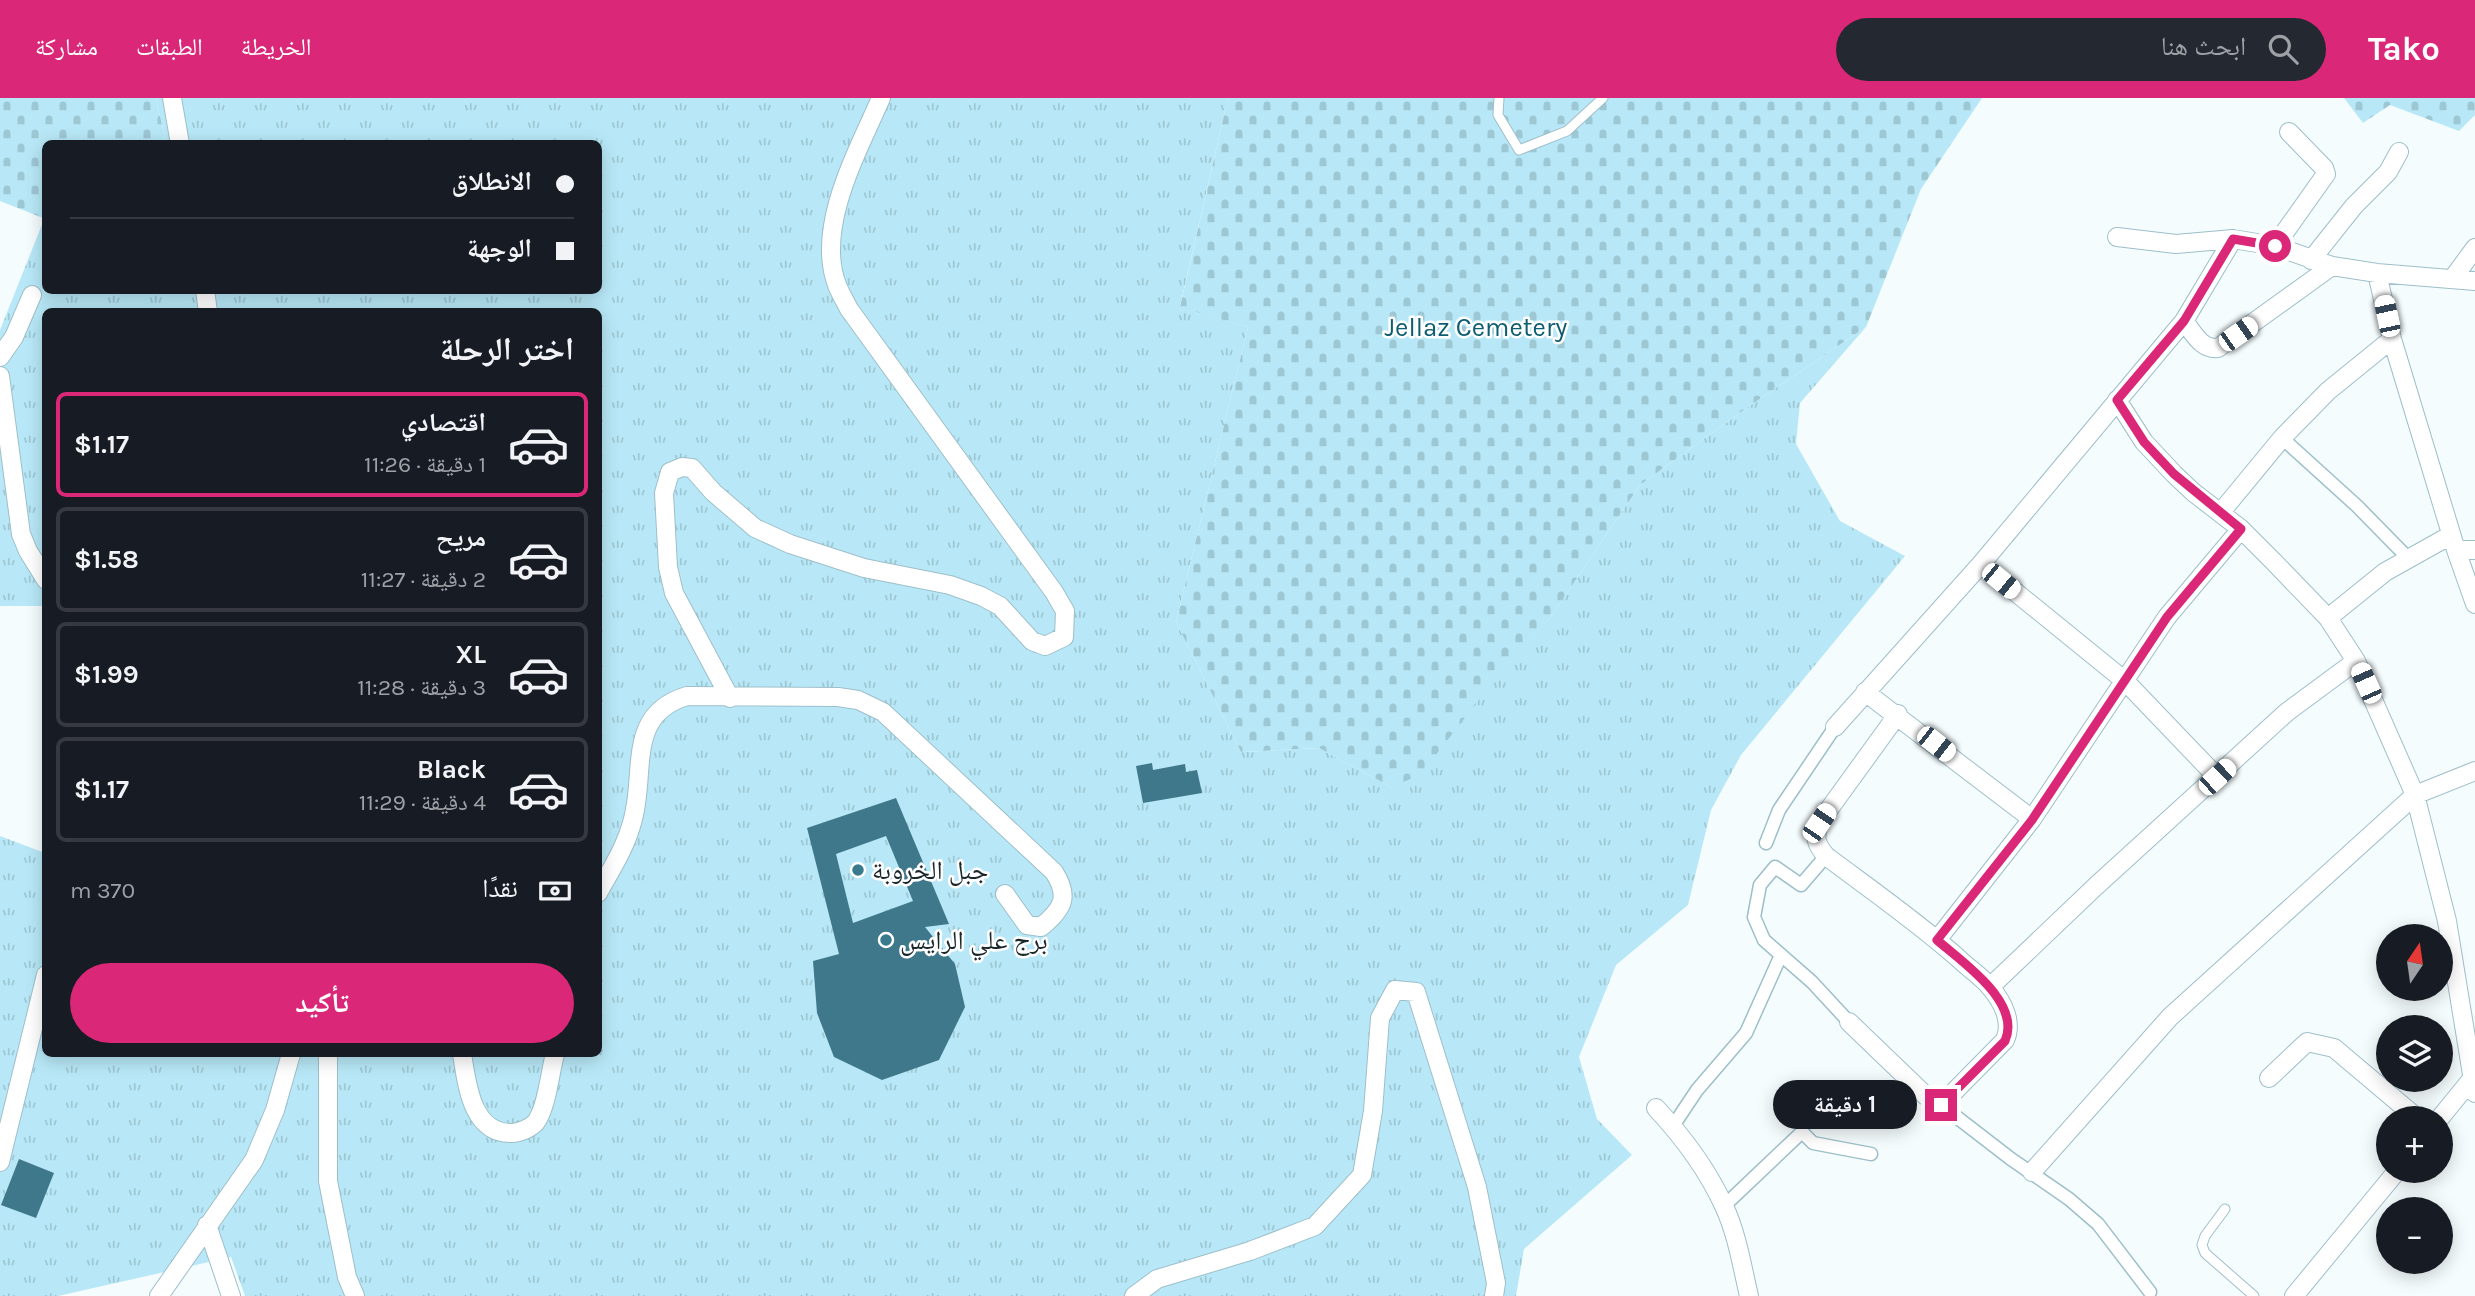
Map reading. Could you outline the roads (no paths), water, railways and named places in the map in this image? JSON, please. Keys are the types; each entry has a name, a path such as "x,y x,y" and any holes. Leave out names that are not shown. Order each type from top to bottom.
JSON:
{"street":[{"path":"172,98 179,140"},
{"path":"730,698 674,593 668,566 664,493 670,472 682,467 692,468 713,492 755,528 778,539 864,568 950,584 981,596 1000,606 1032,641 1045,646 1064,637 1065,611 1054,592 849,309 836,283 832,254 833,227 840,195 881,98"},
{"path":"2275,246 2326,174 2324,168 2289,132"},
{"path":"2311,260 2354,205 2388,172 2399,152"},
{"path":"2117,237 2176,244 2233,239 2275,246 2332,266 2377,273 2475,281"},
{"path":"1766,843 1779,810 1835,727 1981,564 2184,321 2233,239"},
{"path":"2453,278 2475,248"},
{"path":"2184,321 2202,345 2217,348 2332,266"},
{"path":"2377,273 2392,339 2475,604"},
{"path":"0,357 14,337 32,295"},
{"path":"2221,512 2282,438 2328,391 2392,339"},
{"path":"0,376 19,527 27,551 42,574"},
{"path":"2117,400 2144,442 2193,492 2241,529 2328,618 2356,661 2415,794 2447,921 2474,1082 2451,1106"},
{"path":"2282,438 2357,506 2409,559"},
{"path":"1937,940 2032,820 2167,617 2241,529"},
{"path":"2328,618 2385,572 2409,559 2454,543 2475,550"},
{"path":"1981,564 2125,681 2217,777"},
{"path":"1990,987 2287,712 2356,661"},
{"path":"1866,692 1898,714 2032,820"},
{"path":"602,886 625,845 634,816 643,739 650,720 673,701 687,696 838,697 858,701 883,712 1054,872 1063,886 1063,902 1055,916 1041,927 1027,925 1005,894"},
{"path":"1898,714 1819,823 1815,834 1816,844 1826,856 1937,940 1990,987 2004,1009 2009,1021 2005,1041 1941,1105"},
{"path":"2032,1172 2171,1017 2415,794 2475,771"},
{"path":"1826,856 1801,885 1775,867 1760,885 1754,917 1764,940 1812,982 1849,1022 1926,1096 2032,1172 2098,1224 2150,1292"},
{"path":"1673,1126 1696,1090 1746,1033 1781,955"},
{"path":"1134,1296 1157,1279 1250,1251 1315,1226 1362,1175 1373,1111 1381,1018 1395,990 1416,992 1477,1187 1496,1283 1494,1296"},
{"path":"0,1162 42,991"},
{"path":"2269,1078 2307,1042 2321,1044 2334,1048 2403,1106"},
{"path":"159,1296 254,1160 275,1110 290,1057"},
{"path":"328,1057 328,1181 347,1277 355,1296"},
{"path":"462,1057 469,1099 482,1119 500,1133 518,1133 535,1124 554,1057"},
{"path":"1656,1108 1688,1146 1724,1206 1749,1296"},
{"path":"1724,1206 1802,1132 1813,1143 1871,1154"},
{"path":"2294,1296 2387,1183"},
{"path":"207,1225 231,1296"}],"lane":[{"path":"1499,98 1498,115 1519,150 1567,131 1604,98"},
{"path":"2225,1209 2205,1236 2202,1245 2205,1253 2254,1296"}],"place":[{"name":"جبل الخروبة","path":"858,870"},
{"name":"برج علي الرايس","path":"886,940"}],"park label":[{"name":"Jellaz Cemetery","path":"1476,327"}]}
